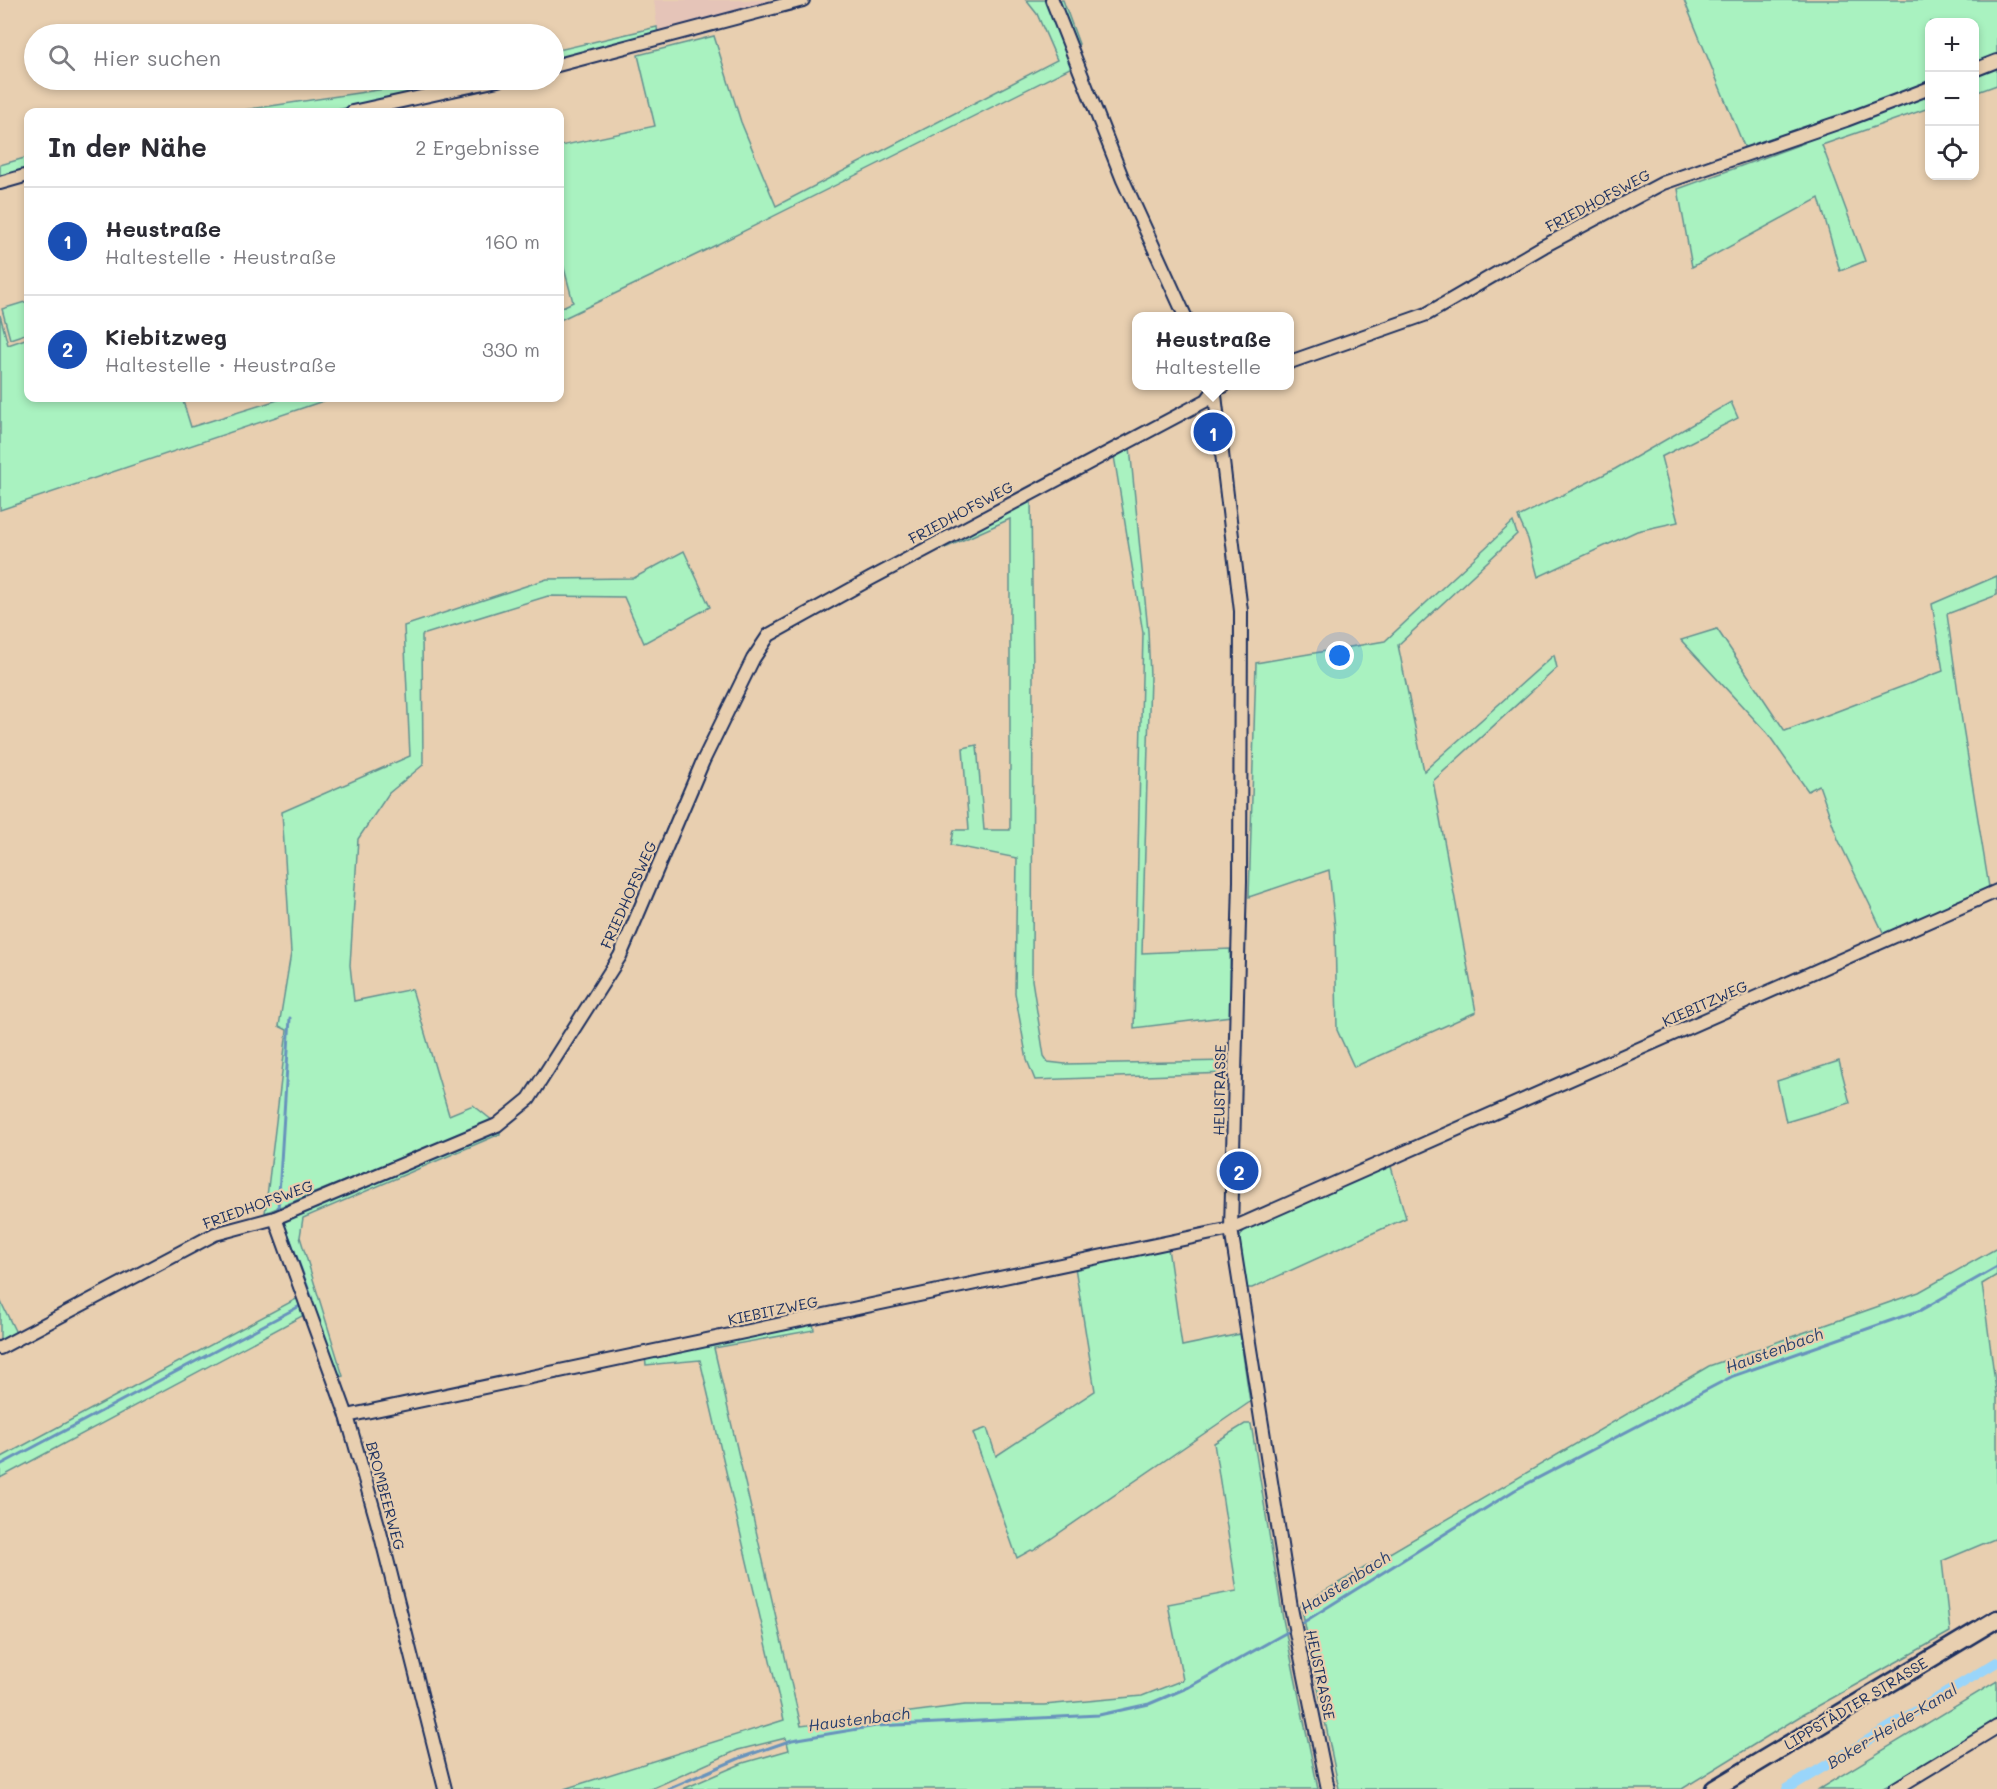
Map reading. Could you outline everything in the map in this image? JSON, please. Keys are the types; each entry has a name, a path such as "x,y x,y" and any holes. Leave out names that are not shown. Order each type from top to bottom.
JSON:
{"main road":[{"name":"LIPPSTÄDTER STRASSE","path":"1714,1789 1997,1619"}],"street":[{"path":"564,63 803,0"},
{"path":"1052,0 1123,180 1183,312"},
{"path":"1979,68 1997,61"},
{"path":"370,108 452,90"},
{"name":"FRIEDHOFSWEG","path":"1294,361 1427,314 1544,246 1663,183 1846,120 1925,90"},
{"path":"0,183 24,176"},
{"name":"FRIEDHOFSWEG","path":"0,1348 215,1234 275,1218 497,1125 529,1099 620,956 702,761 753,659 769,635 1207,400 1215,390"},
{"name":"HEUSTRASSE","path":"1217,390 1241,611 1240,881 1231,1229 1291,1608 1328,1789"},
{"name":"KIEBITZWEG","path":"347,1416 1231,1229 1997,891"},
{"name":"BROMBEERWEG","path":"275,1218 347,1416 380,1532 445,1789"},
{"path":"1895,1789 1997,1727"}],"shaded area":[{"path":"654,0 779,0 658,35"}],"green space":[{"path":"1026,0 1063,0 1079,44 1069,53 1073,64 1070,68 700,253 564,318 564,306 573,302 564,268 564,145 655,126 638,55 714,36 741,122 776,206 1057,60 1037,14"},
{"path":"1684,0 1997,0 1997,55 1979,62 1979,18 1925,18 1925,84 1845,116 1746,151"},
{"path":"657,27 658,35 564,58 564,49"},
{"path":"1997,64 1997,85 1979,92 1979,70"},
{"path":"378,90 428,90 345,108 257,108"},
{"path":"1925,92 1925,109 1822,145 1865,261 1840,271 1819,198 1692,267 1678,189 1804,143 1803,139"},
{"path":"24,158 24,170 0,177 0,165"},
{"path":"24,302 24,334 10,339 2,309"},
{"path":"0,315 8,345 24,339 24,402 183,402 191,427 271,402 320,402 0,510"},
{"path":"1731,402 1738,418 1661,457 1678,522 1637,531 1538,577 1528,539 1518,517 1615,469"},
{"path":"1130,447 1148,631 1150,676 1142,953 1230,949 1231,1016 1134,1028 1143,633 1114,456"},
{"path":"1031,498 1032,980 1044,1056 1048,1062 1065,1064 1228,1061 1227,1073 1035,1080 1027,1060 1015,993 1017,858 951,845 954,830 969,830 963,748 977,745 984,830 1010,830 1010,519 943,549 941,544"},
{"path":"1513,522 1517,534 1398,645 1424,771 1554,655 1557,668 1433,781 1476,1012 1354,1067 1337,1030 1335,928 1329,870 1249,897 1256,663 1385,641"},
{"path":"684,551 710,607 644,643 624,597 548,596 422,635 423,765 389,793 358,839 350,965 354,1001 412,989 449,1115 473,1105 493,1121 265,1213 287,1030 279,1026 291,953 282,812 410,756 404,626 547,579 634,578"},
{"path":"1997,576 1997,595 1947,614 1989,887 1884,934 1838,839 1819,785 1808,791 1768,734 1681,640 1717,629 1785,731 1943,671 1932,604"},
{"path":"1839,1061 1850,1103 1786,1122 1777,1081"},
{"path":"500,1127 500,1134 303,1218 300,1237 343,1376 336,1379 278,1219"},
{"path":"1390,1163 1406,1218 1252,1288 1245,1288 1238,1240 1245,1229"},
{"path":"1168,1248 1182,1346 1240,1334 1250,1402 1033,1551 1017,1558 973,1433 987,1428 996,1456 1095,1391 1075,1267"},
{"path":"1997,1248 1997,1275 1982,1284 1997,1397 1997,1538 1942,1561 1950,1632 1802,1715 1682,1789 1339,1789 1301,1605 1709,1366 1919,1292"},
{"path":"298,1298 304,1315 0,1478 0,1458"},
{"path":"0,1300 17,1335 0,1343"},
{"path":"813,1322 814,1330 714,1348 801,1726 965,1705 1044,1705 1142,1696 1183,1680 1168,1604 1237,1591 1214,1443 1245,1424 1251,1424 1283,1619 1318,1789 683,1789 743,1763 789,1750 786,1738 738,1750 651,1789 564,1789 784,1720 700,1360 646,1365 645,1357"},
{"path":"1997,1681 1997,1719 1882,1789 1819,1789"}],"waterway":[{"path":"278,1210 290,1018"},
{"path":"287,1232 312,1299"},
{"name":"Haustenbach","path":"1299,1625 1515,1490 1733,1376 1921,1310 1997,1267"},
{"path":"0,1465 300,1306"},
{"name":"Haustenbach","path":"668,1789 740,1758 792,1740 876,1726 1099,1715 1149,1704 1189,1687 1291,1630"},
{"name":"Boker-Heide-Kanal","path":"1787,1789 1997,1662"}],"place":[{"name":"Heustraße","path":"1213,432"},
{"name":"Kiebitzweg","path":"1239,1171"}]}
